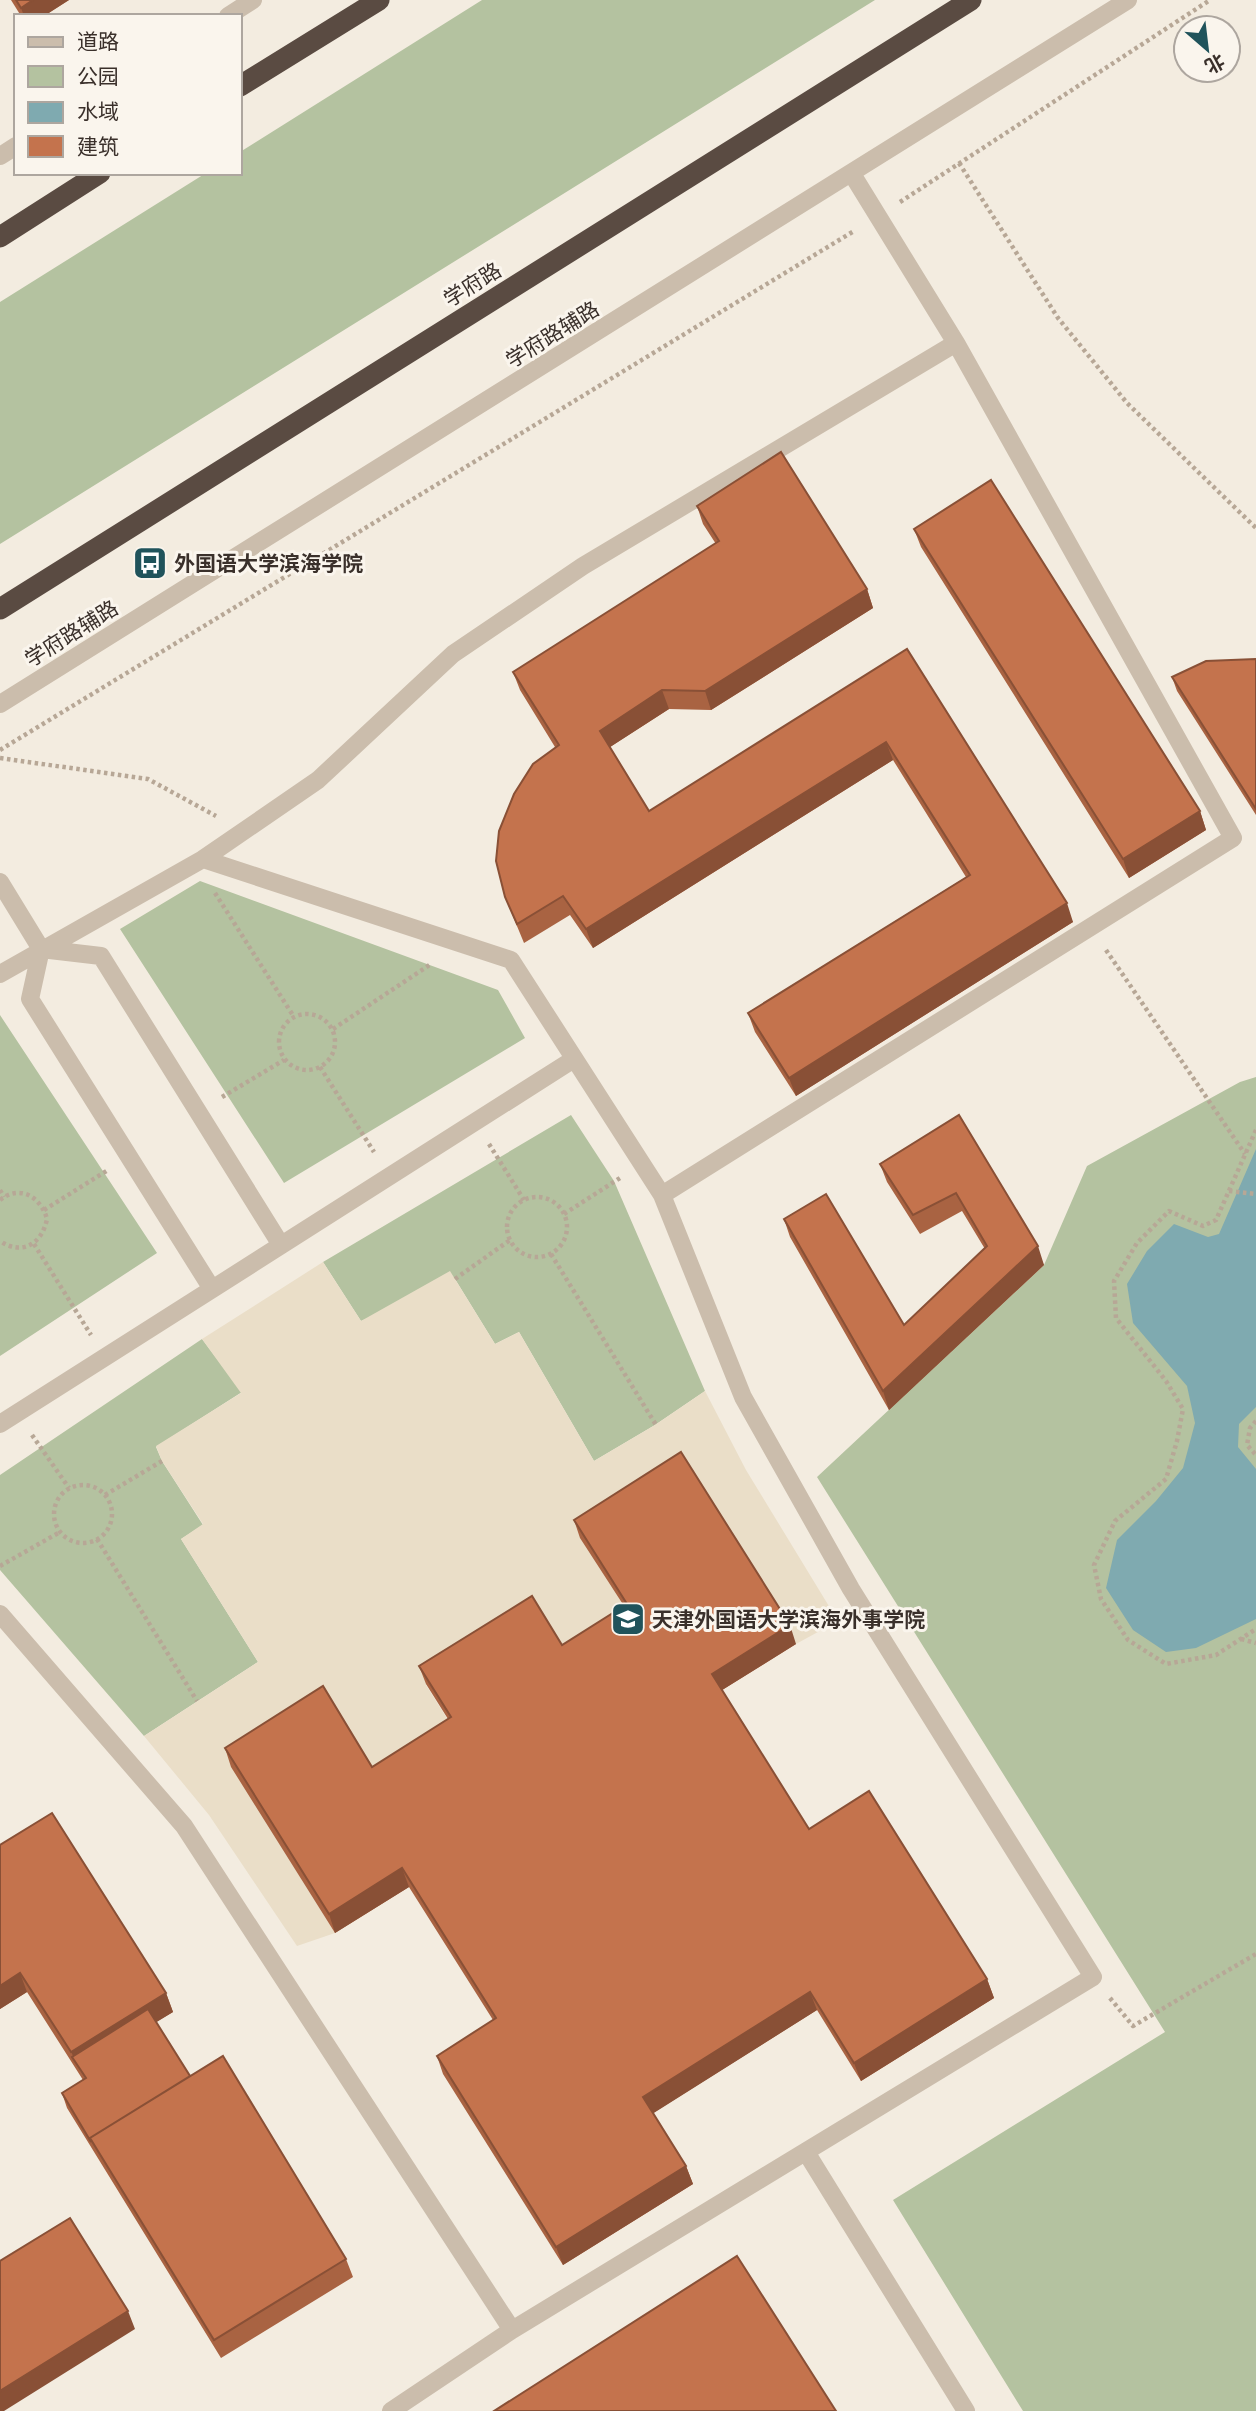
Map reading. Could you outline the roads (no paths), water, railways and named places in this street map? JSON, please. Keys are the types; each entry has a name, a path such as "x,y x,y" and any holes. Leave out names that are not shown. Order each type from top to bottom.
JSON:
{"highway":[{"path":"242,85 379,0"},
{"name":"学府路","path":"0,609 971,0"},
{"path":"0,237 97,175"}],"street":[{"path":"231,14 253,0"},
{"name":"学府路辅路","path":"0,704 1128,0"},
{"path":"662,1195 1233,838 956,343 852,174"},
{"path":"0,974 203,859 318,780 453,654 583,566 956,343"},
{"path":"203,859 511,960 662,1195 743,1397 851,1588 1093,1977 512,2330 391,2411"},
{"path":"0,882 41,949 30,999 212,1289"},
{"path":"41,949 101,956 281,1245"},
{"path":"0,1424 574,1059"},
{"path":"0,1614 184,1826 512,2330"},
{"path":"807,2151 966,2411"}],"water":[{"path":"1256,1149 1256,1407 1239,1424 1238,1447 1256,1469 1256,1619 1196,1648 1166,1652 1133,1630 1106,1588 1117,1540 1156,1501 1183,1468 1195,1423 1187,1386 1133,1323 1127,1284 1147,1251 1174,1224 1208,1237 1219,1234"}],"place":[{"name":"外国语大学滨海学院","path":"150,563"},
{"name":"天津外国语大学滨海外事学院","path":"628,1619"}]}
